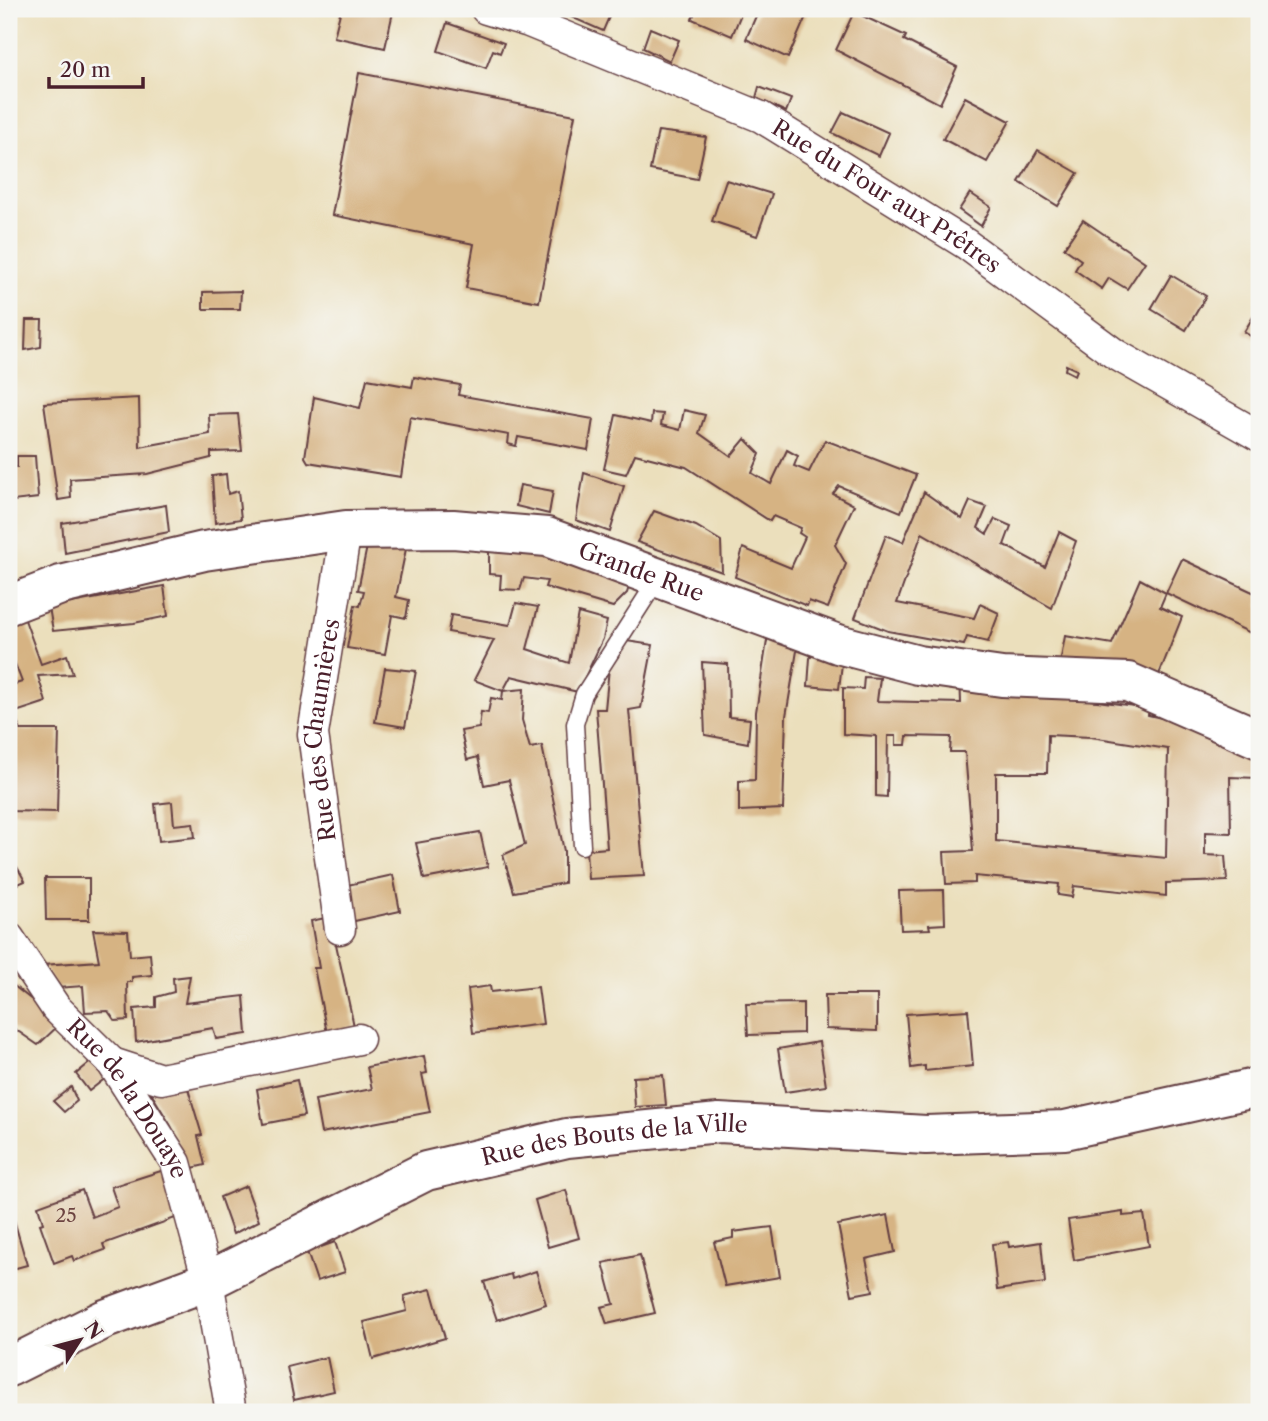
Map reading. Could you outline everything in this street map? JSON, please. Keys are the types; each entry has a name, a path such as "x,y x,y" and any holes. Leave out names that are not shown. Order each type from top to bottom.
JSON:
{"street":[{"name":"Rue du Four aux Prêtres","path":"486,9 529,22 761,117 966,244 1115,354 1259,436"},
{"name":"Grande Rue","path":"9,605 61,585 204,551 346,530 453,529 547,537 838,645 918,665 1002,677 1128,682 1259,739"},
{"name":"Rue des Chaumières","path":"340,929 313,734 346,530"},
{"name":"Rue de la Douaye","path":"9,938 56,1008 112,1063 176,1163 208,1281 231,1412"},
{"path":"112,1063 161,1079 359,1039"},
{"name":"Rue des Bouts de la Ville","path":"9,1367 105,1319 208,1281 426,1171 567,1138 719,1123 926,1135 1065,1130 1259,1087"}],"lane":[{"path":"582,846 575,724 584,694 659,577"}],"building":[{"path":"341,9 393,12 385,48 334,37"},
{"path":"553,9 608,9 612,10 603,31"},
{"path":"697,9 743,9 732,36 692,19"},
{"path":"759,9 796,9 807,14 788,58 746,39"},
{"path":"854,12 906,36 904,40 957,67 940,104 836,50"},
{"path":"447,23 504,43 500,53 493,50 486,68 438,51"},
{"path":"650,28 679,40 670,61 643,48"},
{"path":"359,73 575,115 539,302 466,288 474,244 332,215"},
{"path":"759,87 791,99 786,112 756,98"},
{"path":"965,97 1010,121 987,162 943,139"},
{"path":"843,112 889,133 879,156 832,133"},
{"path":"658,131 706,137 697,179 650,170"},
{"path":"1038,150 1078,173 1058,206 1019,182"},
{"path":"726,180 772,194 757,236 712,221"},
{"path":"970,193 991,207 981,226 959,210"},
{"path":"1083,220 1145,262 1127,289 1109,278 1102,289 1075,270 1081,260 1064,248"},
{"path":"1171,275 1206,296 1186,330 1151,309"},
{"path":"241,291 240,309 203,309 203,292"},
{"path":"1259,307 1259,341 1244,332"},
{"path":"26,320 42,320 41,347 25,350"},
{"path":"1066,365 1077,370 1075,375 1065,370"},
{"path":"414,377 460,385 458,395 593,419 588,450 518,437 516,446 508,444 509,435 410,417 401,477 308,462 305,457 314,397 360,408 367,379 412,387"},
{"path":"139,398 140,447 210,434 209,415 238,414 242,451 211,452 211,458 147,474 70,479 71,498 58,500 44,403"},
{"path":"684,410 705,415 699,433 731,456 745,439 760,454 752,473 771,484 787,450 798,456 794,466 809,472 825,440 916,475 901,512 839,486 833,494 854,505 835,545 846,564 828,608 809,601 807,606 735,577 743,548 791,568 805,537 799,533 801,528 773,516 770,521 686,467 635,454 626,474 604,469 616,415 651,423 652,413 663,414 661,425 680,430"},
{"path":"17,456 35,456 38,498 12,501 13,506 9,506 9,467 17,467"},
{"path":"584,473 624,486 610,532 576,520"},
{"path":"226,474 228,494 238,491 241,519 215,523 212,476"},
{"path":"520,485 553,491 549,514 516,506"},
{"path":"924,492 962,519 970,501 987,507 978,528 987,534 995,519 1011,526 1004,545 1045,567 1059,532 1076,541 1052,608 922,533 897,603 974,618 980,604 999,613 988,642 967,637 964,645 888,631 855,618 886,535 903,542"},
{"path":"166,505 169,532 65,553 62,523"},
{"path":"654,511 696,526 721,541 722,572 637,542"},
{"path":"369,537 407,544 396,597 409,600 406,618 392,615 385,654 347,648 355,605 360,606 364,591 358,590"},
{"path":"489,549 530,550 633,574 627,593 613,607 545,587 547,581 524,578 520,590 500,589 501,575 489,574"},
{"path":"1182,559 1259,595 1259,637 1166,593"},
{"path":"1140,579 1166,593 1160,607 1182,617 1158,677 1060,664 1065,636 1112,644"},
{"path":"164,586 168,616 134,623 53,631 49,607"},
{"path":"516,603 538,607 527,649 569,663 578,613 607,621 603,639 578,692 511,676 503,691 474,680 494,640 448,632 451,615 510,625"},
{"path":"21,609 41,664 67,655 73,674 38,676 46,702 13,713 9,686 22,682 9,648 9,613"},
{"path":"770,621 800,633 786,716 783,809 739,811 739,781 755,780 756,712"},
{"path":"620,640 653,645 641,708 629,710 644,876 588,879 586,850 607,848 596,709 605,709 609,668"},
{"path":"819,648 843,655 839,689 808,686 810,658"},
{"path":"702,662 728,664 729,717 750,719 748,743 705,735"},
{"path":"385,668 416,671 405,727 375,722"},
{"path":"960,673 1075,698 1149,708 1148,715 1259,740 1259,778 1230,777 1231,833 1205,832 1205,855 1225,856 1227,881 1166,883 1166,896 1074,886 1072,897 1058,895 1059,884 975,876 975,883 946,884 944,852 973,851 965,752 950,752 951,737 907,736 906,745 896,745 896,736 888,736 887,797 876,796 876,736 843,734 843,688 863,689 864,677 880,678 877,701 961,703","holes":["1048,735 1091,737 1168,749 1166,858 996,841 996,773 1047,773"]},
{"path":"524,689 522,720 530,748 542,746 564,851 564,883 514,892 503,855 525,845 509,780 484,785 478,757 467,760 461,731 479,728 481,712 488,713 491,698 502,700 503,691"},
{"path":"15,715 20,730 59,730 57,812 9,811 9,718"},
{"path":"172,802 174,825 193,823 195,837 159,841 155,804"},
{"path":"480,832 488,867 424,879 416,843"},
{"path":"9,867 17,867 25,881 9,888"},
{"path":"393,875 400,911 350,922 343,886"},
{"path":"45,878 89,878 89,920 46,920"},
{"path":"944,890 945,924 929,925 930,929 901,930 899,891"},
{"path":"330,917 354,1026 327,1033 314,968 319,968 311,921"},
{"path":"93,930 128,931 130,956 150,954 152,975 132,977 132,982 127,982 128,1020 115,1021 108,1011 85,1012 83,986 57,988 43,965 99,961"},
{"path":"190,976 185,1003 244,996 247,1034 216,1039 213,1028 136,1042 134,1009 156,1007 156,997 174,992 173,978"},
{"path":"14,986 61,1023 38,1045 9,1025 9,993"},
{"path":"490,986 491,992 538,987 543,1024 473,1033 468,989"},
{"path":"825,995 877,995 877,1031 826,1029"},
{"path":"803,1003 803,1033 748,1035 746,1004"},
{"path":"968,1010 973,1066 925,1071 925,1066 911,1068 906,1014"},
{"path":"819,1042 826,1086 785,1092 778,1049"},
{"path":"98,1056 112,1073 89,1091 76,1074"},
{"path":"424,1056 427,1073 422,1074 430,1112 321,1133 315,1100 372,1089 367,1067"},
{"path":"663,1075 666,1105 635,1107 633,1077"},
{"path":"297,1080 304,1116 263,1124 257,1089"},
{"path":"186,1082 202,1135 198,1136 205,1165 188,1169 171,1126 151,1093"},
{"path":"71,1087 77,1101 64,1112 53,1101"},
{"path":"164,1170 181,1216 103,1244 105,1250 74,1261 72,1256 54,1263 40,1224 43,1223 38,1206 82,1190 92,1217 118,1207 111,1187"},
{"path":"246,1186 259,1221 233,1234 220,1197"},
{"path":"566,1190 579,1238 548,1247 535,1200"},
{"path":"1123,1212 1123,1216 1144,1214 1149,1246 1074,1260 1068,1220"},
{"path":"888,1215 895,1252 866,1259 873,1291 852,1295 838,1225"},
{"path":"14,1220 27,1265 9,1270 9,1222"},
{"path":"772,1227 780,1277 725,1286 714,1242 733,1238 733,1232"},
{"path":"335,1242 345,1272 317,1281 307,1252"},
{"path":"1008,1242 1009,1247 1041,1242 1045,1283 997,1290 992,1244"},
{"path":"640,1255 655,1313 607,1324 601,1307 614,1304 603,1263"},
{"path":"536,1271 546,1304 497,1320 484,1282 511,1274 512,1279"},
{"path":"431,1289 445,1338 373,1359 364,1322 407,1311 404,1296"},
{"path":"327,1357 334,1391 294,1400 287,1367"}]}
